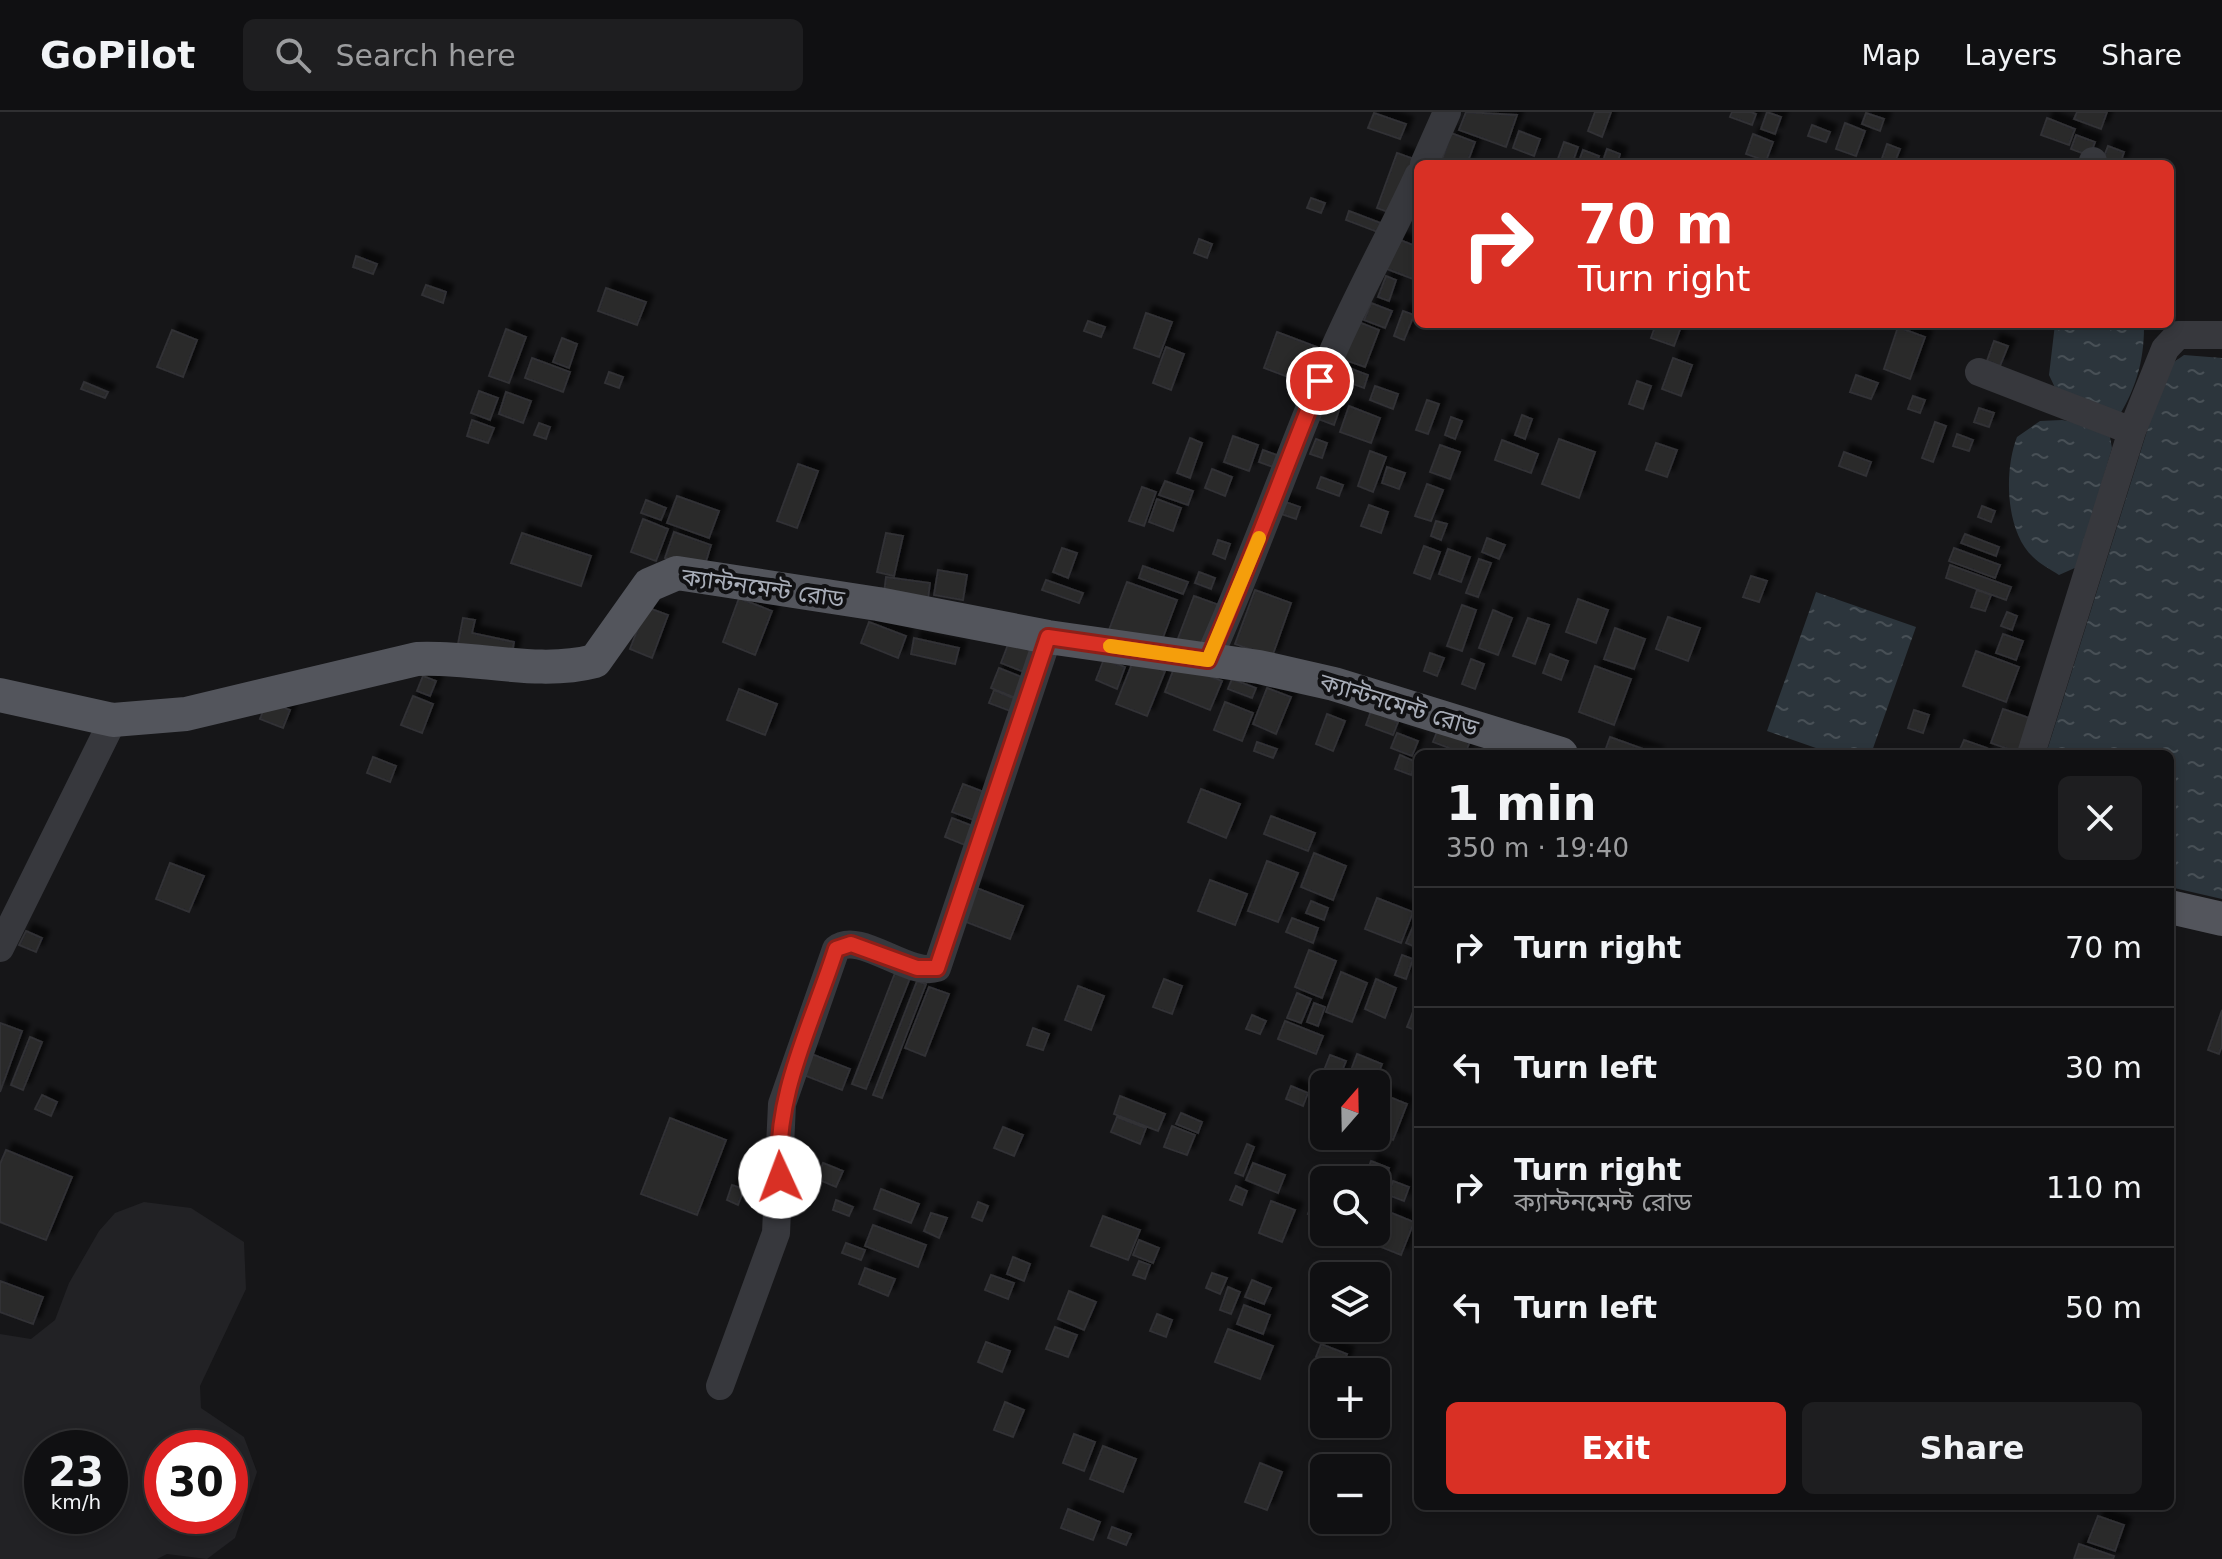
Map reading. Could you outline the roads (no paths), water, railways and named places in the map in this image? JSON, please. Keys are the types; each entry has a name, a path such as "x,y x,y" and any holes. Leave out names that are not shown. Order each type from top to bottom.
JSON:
{"main road":[{"name":"ক্যান্টনমেন্ট রোড","path":"0,695 113,720 186,714 417,659 450,657 565,669 595,661 649,585 677,573 878,604 1048,637 1208,660 1334,684 1548,750"},
{"path":"2174,908 2222,919"}],"street":[{"path":"1426,160 1447,112"},
{"path":"1208,660 1248,570 1283,470 1332,352 1414,184"},
{"path":"2032,750 2132,431 2174,329 2222,335"},
{"path":"1979,372 2132,431"},
{"path":"720,1386 776,1233 782,1104 836,949 851,944 917,968 937,968 1048,637"},
{"path":"0,948 113,720"}],"water":[{"path":"2055,328 2144,328 2137,376 2116,421 2058,394 2049,375"},
{"path":"2184,355 2222,358 2222,899 2174,888 2174,750 2047,750 2167,367"},
{"path":"2062,420 2086,424 2110,437 2112,448 2077,567 2059,575 2036,560 2024,546 2012,516 2009,483 2017,437 2040,421"},
{"path":"1816,592 1916,627 1872,750 1822,750 1767,731"}]}
